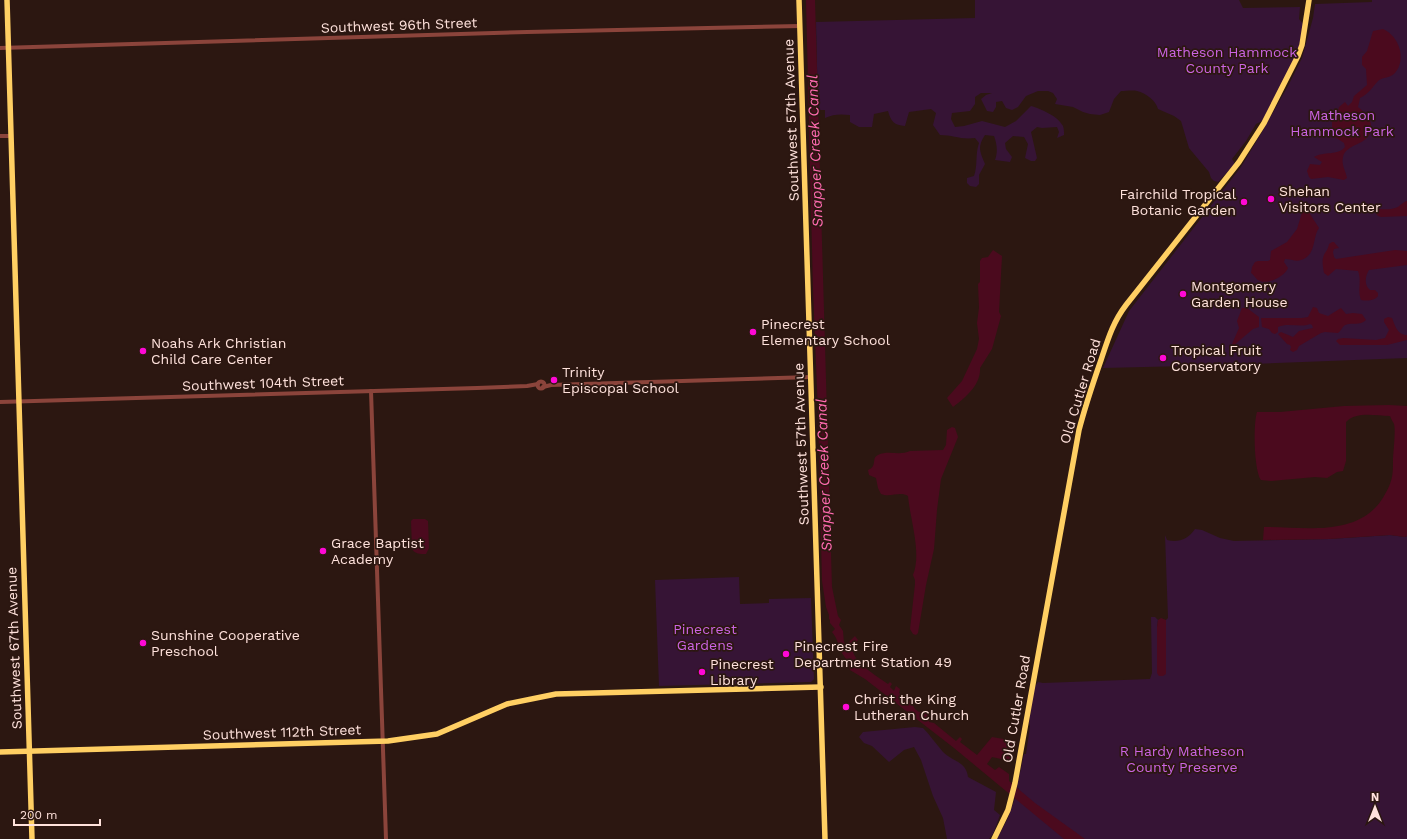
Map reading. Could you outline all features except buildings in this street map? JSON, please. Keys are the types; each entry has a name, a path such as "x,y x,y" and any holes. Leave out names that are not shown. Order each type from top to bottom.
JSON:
{"main road":[{"name":"Southwest 67th Avenue","path":"6,0 20,401 32,839"},
{"name":"Southwest 57th Avenue","path":"799,0 825,839"},
{"name":"Old Cutler Road","path":"994,839 1003,823 1015,783 1077,438 1095,376 1111,330 1117,317 1238,162 1264,123 1298,56 1302,45 1309,0"},
{"name":"Southwest 112th Street","path":"0,752 382,742 437,734 508,704 556,694 821,687"}],"street":[{"name":"Southwest 96th Street","path":"0,48 527,32 800,26"},
{"path":"0,136 11,136"},
{"name":"Southwest 104th Street","path":"0,402 527,386 538,386 540,389 544,385 811,377"},
{"path":"371,391 386,839"}],"green space":[{"name":"Matheson Hammock County Park","path":"975,0 1239,0 1243,8 1300,7 1299,19 1303,24 1299,47 1280,89 1262,121 1256,124 1246,141 1232,159 1234,165 1218,182 1211,178 1209,172 1189,148 1181,121 1158,109 1150,98 1137,91 1121,91 1114,99 1109,112 1100,115 1090,114 1073,107 1055,104 1057,99 1053,93 1048,91 1038,91 1026,96 1018,107 1012,110 1006,108 1002,101 996,102 996,107 993,112 987,111 981,99 992,93 981,93 975,97 975,104 970,111 952,113 951,119 955,127 982,121 1005,127 1016,121 1031,106 1044,111 1061,122 1064,129 1064,135 1057,138 1059,132 1057,127 1037,127 1031,132 1037,158 1035,161 1025,158 1028,144 1024,137 1013,136 1005,143 1006,149 1012,157 1010,162 995,160 997,148 994,136 985,135 980,146 980,150 985,164 979,175 979,184 976,187 970,186 967,183 967,178 974,176 979,143 975,138 940,135 933,125 936,113 931,109 909,112 905,126 898,125 894,122 890,118 888,111 874,114 872,127 859,127 850,122 850,115 843,114 825,118 825,110 818,110 816,22 975,18"},
{"name":"Matheson Hammock Park","path":"1372,0 1407,0 1407,358 1103,368 1129,311 1241,167 1262,132 1302,58 1313,18 1315,4 1372,2"},
{"name":"R Hardy Matheson County Preserve","path":"1195,529 1202,530 1220,538 1234,541 1329,539 1390,535 1407,536 1407,839 997,839 1008,818 1019,789 1017,787 1024,754 1026,754 1034,688 1038,682 1150,679 1152,673 1151,617 1155,617 1158,620 1157,627 1166,674 1166,620 1168,618 1165,535 1167,540 1175,541 1186,538"},
{"name":"Pinecrest Gardens","path":"739,577 740,604 769,603 769,599 811,598 814,679 811,682 659,686 655,580"},
{"path":"915,727 923,728 943,752 965,768 968,777 996,792 994,810 1000,815 993,834 989,839 947,839 943,818 933,796 921,760 914,747 904,750 889,762 872,746 864,743 859,737 863,732"}],"water":[{"name":"Snapper Creek Canal","path":"806,0 815,0 832,587 838,616 841,620 839,625 843,631 844,643 847,644 855,636 858,640 852,647 853,653 860,663 888,684 890,682 892,684 890,687 894,691 896,686 900,689 899,693 911,702 915,709 919,712 925,710 930,718 929,722 934,723 956,741 960,737 962,739 960,742 977,755 992,737 1015,741 1010,761 992,757 987,764 995,770 999,767 1009,774 1009,781 1035,803 1085,839 1064,839 954,748 865,679 850,670 832,632 835,629 830,623 822,581"},
{"path":"1383,29 1389,32 1397,42 1401,55 1399,67 1395,73 1378,81 1368,93 1360,98 1358,107 1366,114 1371,123 1369,135 1362,142 1345,152 1343,163 1347,178 1344,180 1328,177 1311,179 1307,171 1310,164 1320,165 1322,162 1314,157 1322,154 1339,152 1345,147 1344,143 1332,135 1332,121 1336,120 1339,107 1345,102 1348,106 1352,102 1354,96 1367,85 1366,69 1362,65 1362,57 1367,51 1373,31"},
{"path":"1407,201 1407,216 1381,217 1376,214 1377,209 1393,209"},
{"path":"1308,204 1310,214 1319,228 1310,254 1306,258 1299,261 1285,259 1284,262 1288,268 1280,277 1266,282 1258,280 1251,273 1255,262 1270,260 1271,251 1287,242 1297,229 1304,206"},
{"path":"1334,242 1339,248 1334,249 1333,252 1336,259 1395,250 1407,251 1407,265 1369,270 1366,278 1367,286 1370,290 1375,290 1378,293 1378,296 1370,300 1361,300 1359,293 1360,278 1358,271 1336,269 1328,276 1324,273 1323,258 1329,244"},
{"path":"993,250 1002,256 999,312 1001,316 992,349 980,368 978,380 967,395 953,407 947,398 962,381 977,349 979,339 977,323 979,308 978,284 980,282 980,261 982,258 988,257"},
{"path":"1313,307 1317,308 1319,313 1328,316 1341,308 1346,314 1362,314 1366,320 1361,323 1345,325 1338,333 1321,333 1299,346 1297,350 1293,352 1290,350 1290,345 1287,344 1278,334 1281,332 1293,337 1299,331 1313,328 1312,325 1282,326 1278,327 1278,332 1275,334 1269,329 1262,327 1261,318 1308,317"},
{"path":"1242,308 1247,308 1259,317 1259,327 1253,329 1233,346 1232,344 1239,328 1237,321"},
{"path":"1388,317 1392,318 1395,326 1401,333 1407,335 1407,340 1387,345 1340,345 1336,341 1343,338 1376,340 1385,338 1389,330 1384,322 1384,319"},
{"path":"1344,406 1407,406 1407,536 1390,535 1329,539 1263,540 1264,527 1330,527 1361,519 1374,509 1384,496 1392,479 1395,427 1390,416 1355,416 1346,422 1346,461 1343,471 1337,472 1327,478 1315,477 1271,481 1261,480 1257,467 1255,447 1257,412 1280,412"},
{"path":"952,427 955,428 958,437 941,479 934,549 918,633 916,635 913,634 910,629 915,584 913,575 916,546 908,496 902,494 881,494 876,478 869,475 868,470 872,468 875,457 878,455 910,451 943,450 946,445 947,430"},
{"path":"413,519 425,519 428,521 429,548 426,554 416,553 412,549 411,521"},
{"path":"1161,618 1166,620 1166,674 1159,676 1157,673 1157,627 1158,620"}],"place":[{"name":"Shehan Visitors Center","path":"1271,199"},
{"name":"Fairchild Tropical Botanic Garden","path":"1244,202"},
{"name":"Montgomery Garden House","path":"1183,294"},
{"name":"Pinecrest Elementary School","path":"753,332"},
{"name":"Noahs Ark Christian Child Care Center","path":"143,351"},
{"name":"Tropical Fruit Conservatory","path":"1163,358"},
{"name":"Trinity Episcopal School","path":"554,380"},
{"name":"Grace Baptist Academy","path":"323,551"},
{"name":"Sunshine Cooperative Preschool","path":"143,643"},
{"name":"Pinecrest Fire Department Station 49","path":"786,654"},
{"name":"Pinecrest Library","path":"702,672"},
{"name":"Christ the King Lutheran Church","path":"846,707"}]}
